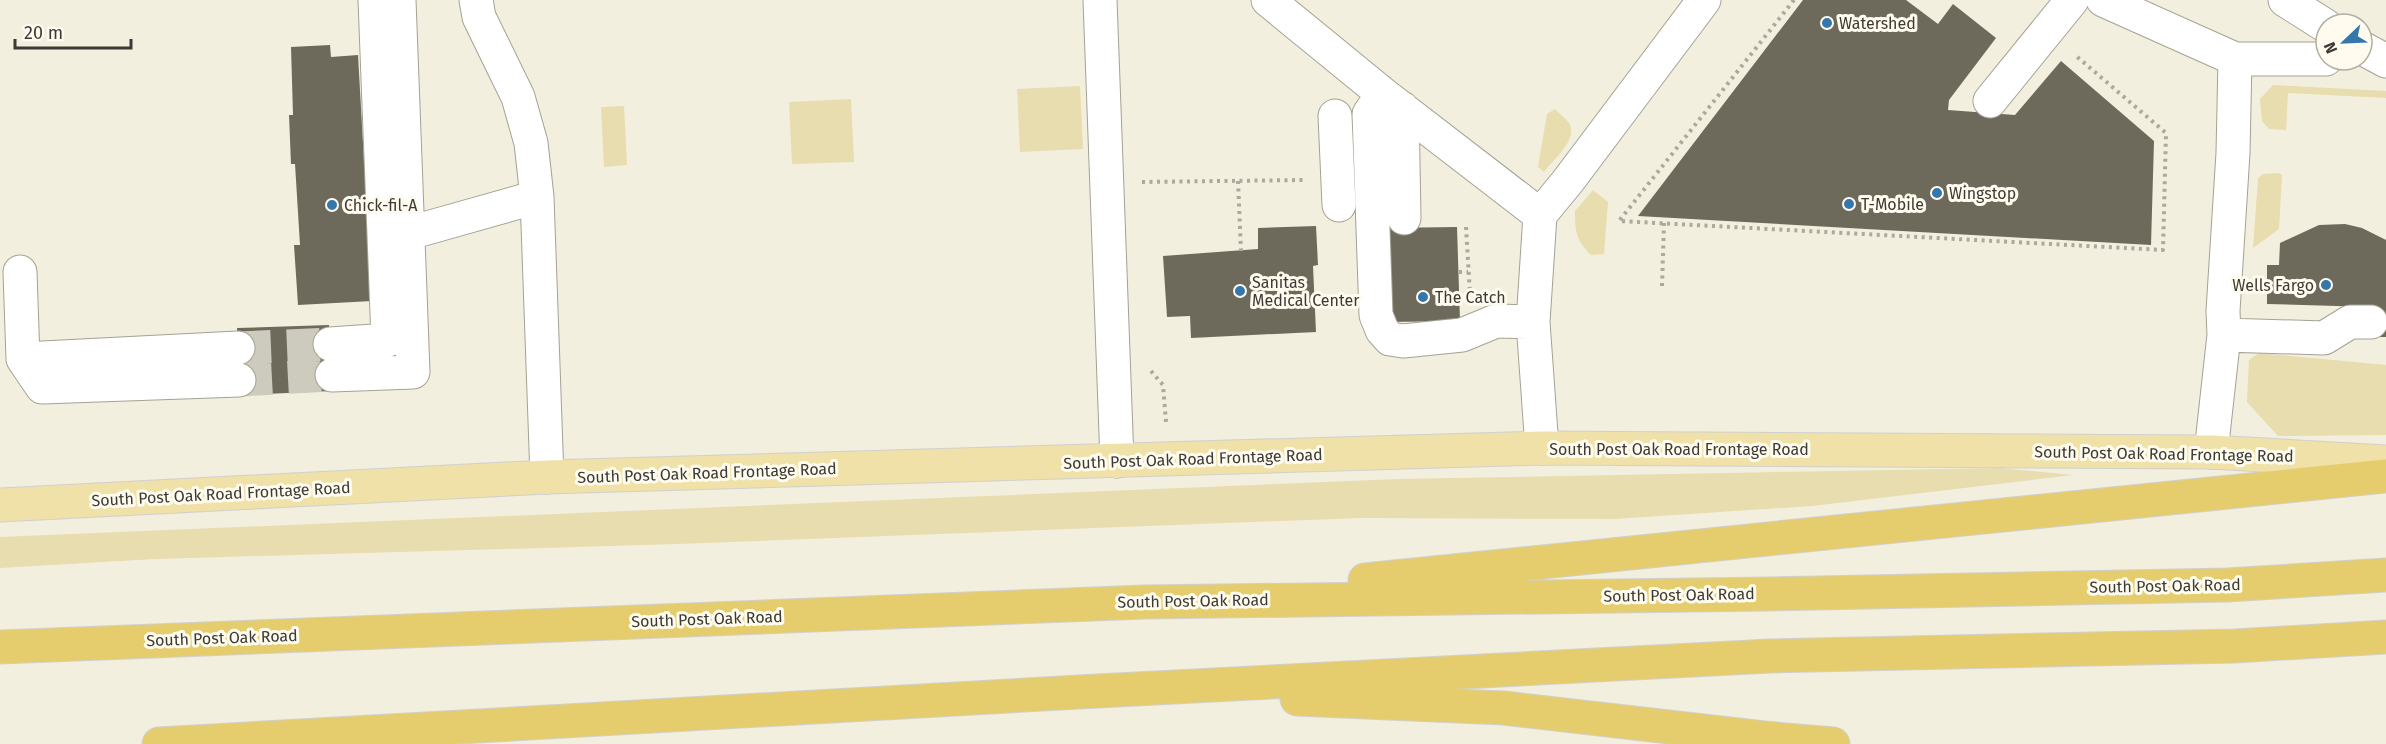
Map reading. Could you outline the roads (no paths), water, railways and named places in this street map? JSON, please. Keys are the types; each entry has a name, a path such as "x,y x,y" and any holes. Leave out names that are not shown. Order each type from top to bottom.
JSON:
{"highway":[{"path":"1145,602 2386,476"},
{"name":"South Post Oak Road","path":"0,647 1145,602 2227,585 2386,575"},
{"path":"159,744 1097,690 1770,656 2235,646 2386,637"},
{"path":"1097,690 1504,708 1833,744"}],"main road":[{"name":"South Post Oak Road Frontage Road","path":"0,505 547,477 1542,448 2211,452 2386,462"}],"lane":[{"path":"331,360 413,372 396,237 375,0"},
{"path":"396,237 399,0"},
{"path":"476,0 479,16 518,97 531,142 537,197 547,477"},
{"path":"1100,0 1117,461"},
{"path":"1268,0 1385,106 1540,215"},
{"path":"1542,448 1533,322 1540,215 1704,0"},
{"path":"1990,101 2072,0"},
{"path":"2103,0 2235,59 2314,59"},
{"path":"2285,0 2314,18"},
{"path":"2211,452 2224,334 2223,311 2233,153 2235,59"},
{"path":"1385,106 1404,218"},
{"path":"1385,106 1376,315 1382,330 1390,339 1403,341 1462,335 1496,321 1533,322"},
{"path":"1335,116 1338,193"},
{"path":"396,237 537,197"},
{"path":"20,272 23,359 42,387 238,364"},
{"path":"2224,334 2324,338 2378,333"}],"tunnel":[{"path":"238,348 330,344"},
{"path":"239,380 332,375"}],"place":[{"name":"Watershed","path":"1827,23"},
{"name":"Wingstop","path":"1937,193"},
{"name":"T-Mobile","path":"1849,204"},
{"name":"Chick-fil-A","path":"332,205"},
{"name":"Wells Fargo","path":"2326,285"},
{"name":"Sanitas Medical Center","path":"1240,291"},
{"name":"The Catch","path":"1423,297"}]}
